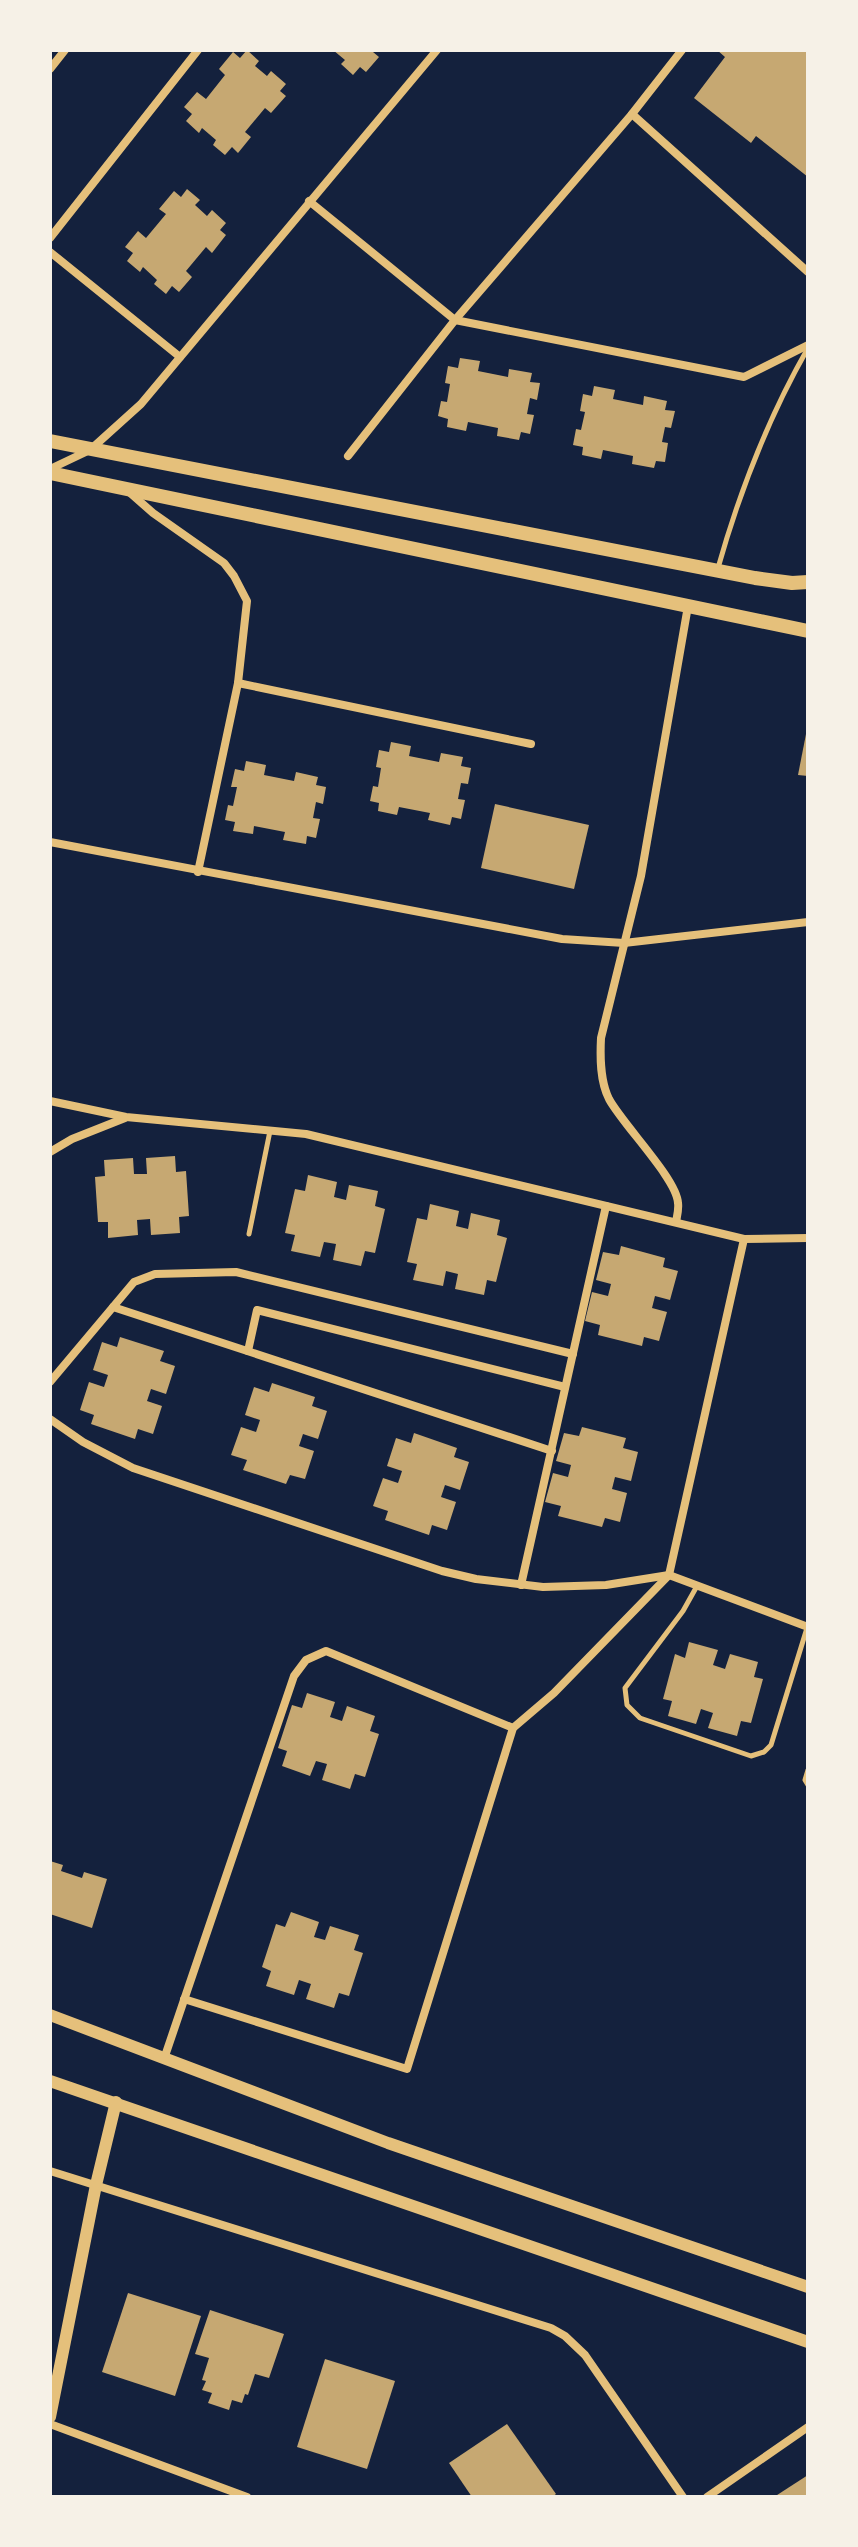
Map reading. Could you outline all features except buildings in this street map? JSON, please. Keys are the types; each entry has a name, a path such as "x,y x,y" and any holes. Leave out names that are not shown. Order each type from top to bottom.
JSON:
{"main road":[{"path":"50,441 718,571 792,583 808,582"},
{"path":"50,471 127,490 808,631"}],"street":[{"path":"50,69 65,50"},
{"path":"50,238 198,50"},
{"path":"50,471 90,450 141,404 437,50"},
{"path":"348,456 455,320 632,114 682,50"},
{"path":"632,114 808,272"},
{"path":"309,201 455,320 744,377 808,346"},
{"path":"50,252 180,357"},
{"path":"127,490 153,513 211,552 229,569 247,601 238,683 198,872"},
{"path":"676,1222 679,1201 672,1184 608,1097 599,1058 601,1038 641,876 688,606"},
{"path":"238,683 531,744"},
{"path":"50,842 562,939 624,943 808,922"},
{"path":"50,1101 126,1117 306,1134 744,1239 808,1238"},
{"path":"50,1152 72,1139 126,1117"},
{"path":"521,1585 606,1206"},
{"path":"184,1999 407,2069 513,1728 554,1693 669,1575 744,1239"},
{"path":"50,1382 134,1282 147,1275 236,1272 573,1354"},
{"path":"113,1307 552,1451"},
{"path":"248,1351 257,1310 565,1387"},
{"path":"50,1419 83,1442 133,1468 442,1571 521,1585 575,1587 669,1575 808,1627"},
{"path":"164,2059 294,1676 306,1660 326,1651 513,1728"},
{"path":"50,2015 388,2143 808,2287"},
{"path":"50,2081 808,2342"},
{"path":"50,2417 55,2370 116,2102"},
{"path":"50,2171 551,2328 565,2336 585,2355 683,2497"},
{"path":"50,2424 247,2497"},
{"path":"707,2497 808,2427"}],"lane":[{"path":"718,571 739,498 761,441 808,346"},
{"path":"249,1234 270,1131"},
{"path":"697,1586 683,1611 625,1688 627,1705 640,1718 751,1756 764,1752 771,1745 808,1627"},
{"path":"808,1770 805,1780 808,1785"}]}
